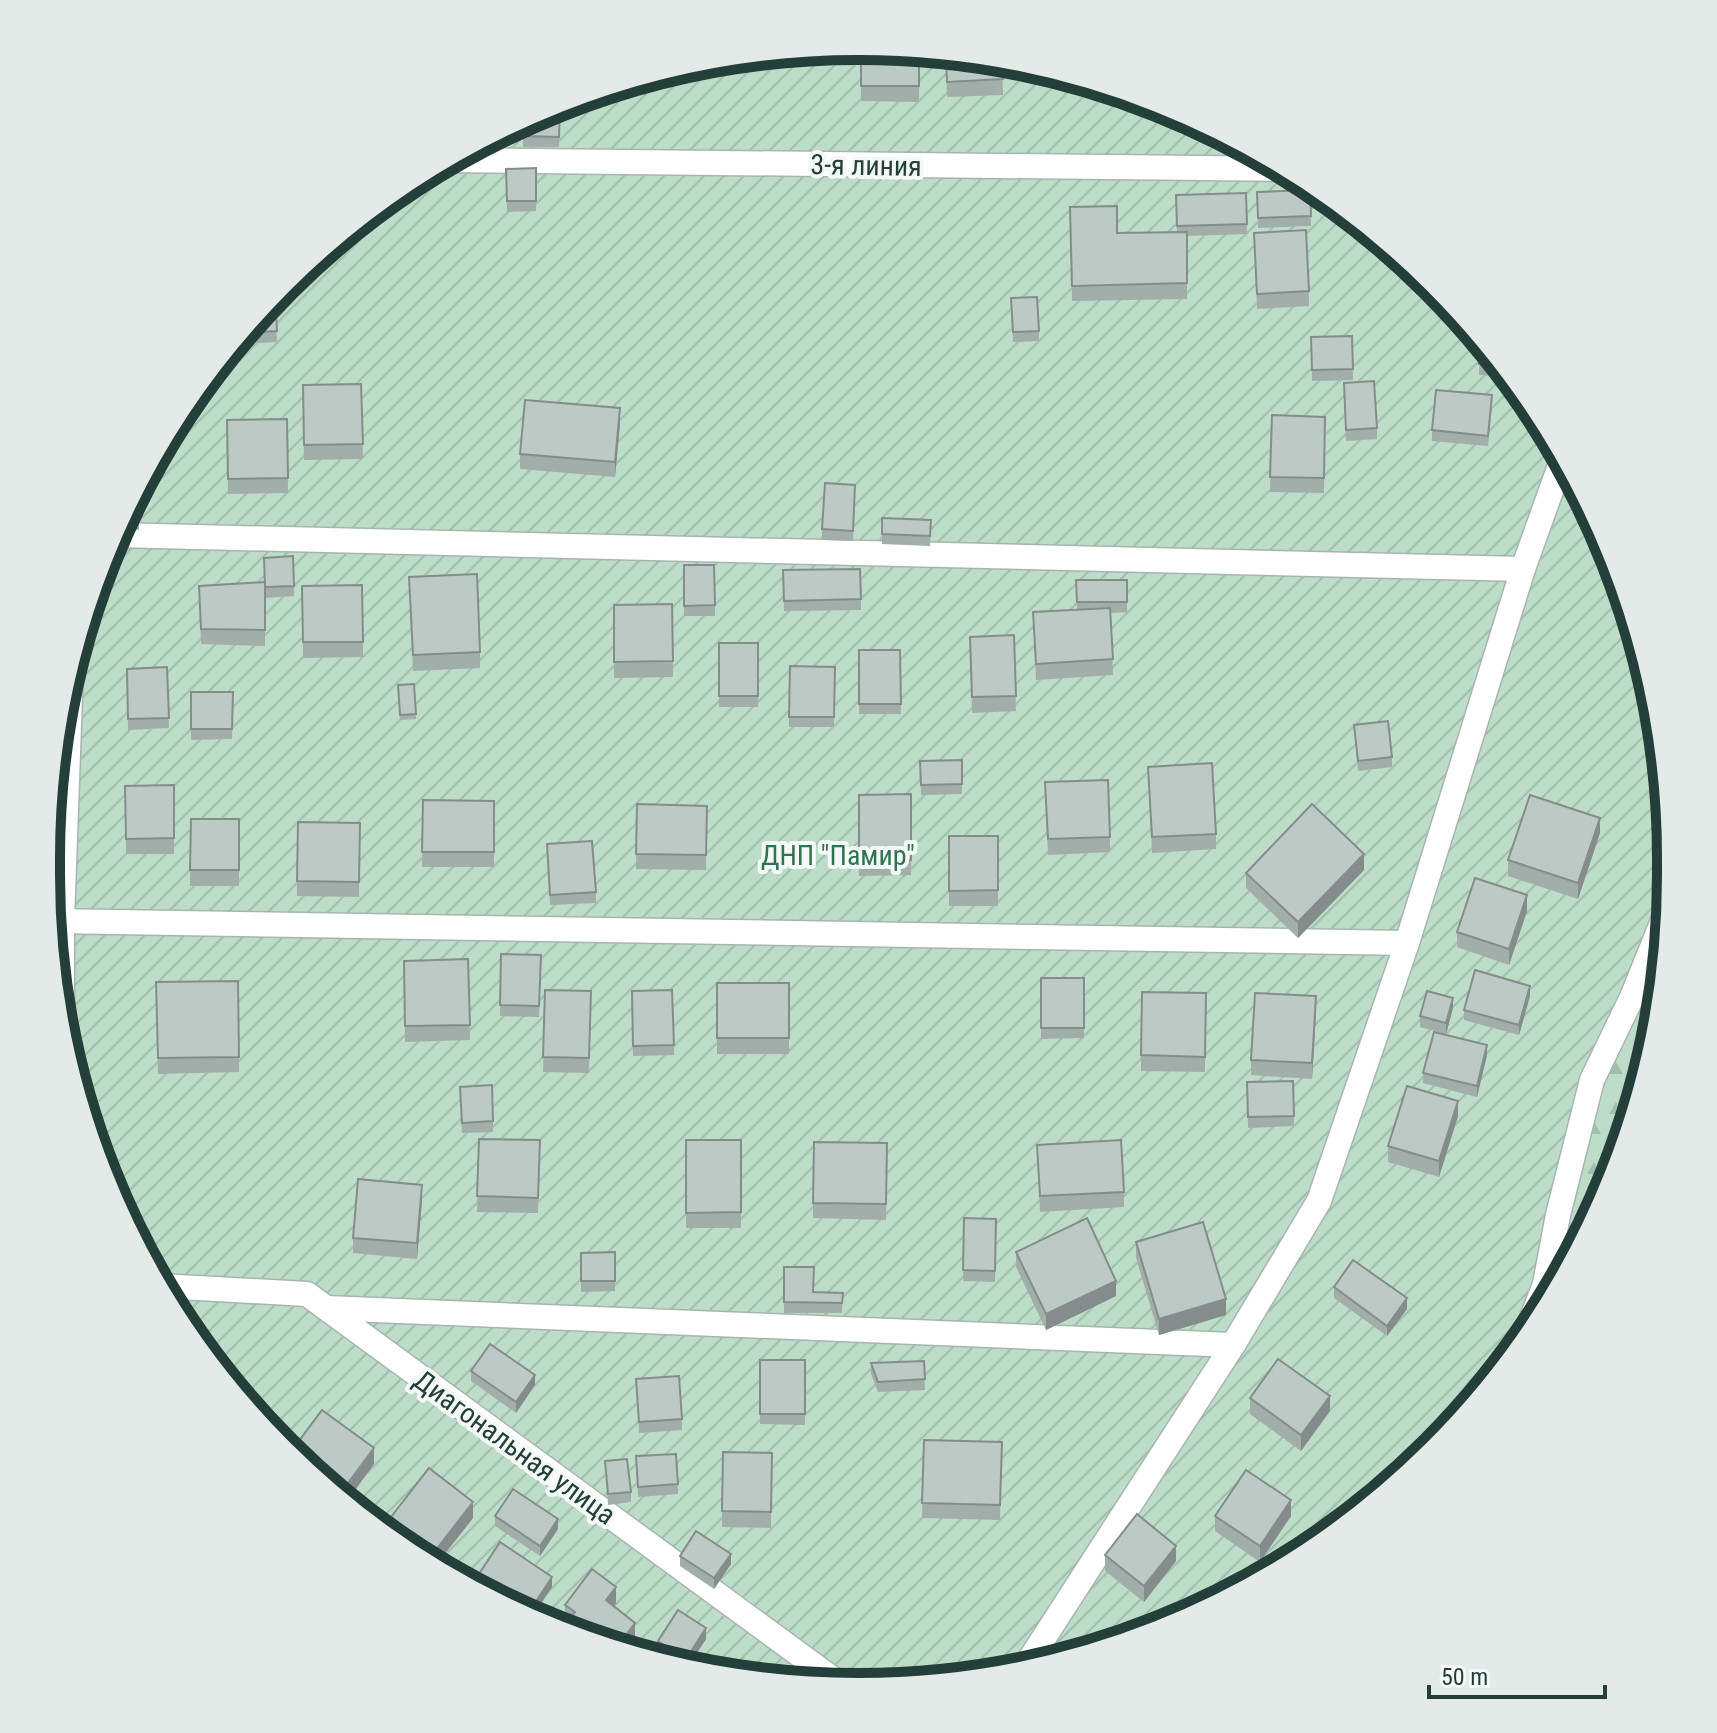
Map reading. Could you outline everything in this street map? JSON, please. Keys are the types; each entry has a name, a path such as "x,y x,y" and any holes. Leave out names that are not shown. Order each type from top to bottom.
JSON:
{"street":[{"name":"3-я линия","path":"471,160 1261,169"},
{"path":"1034,1653 1233,1345 1319,1201 1407,943 1523,569 1557,473"},
{"path":"129,535 1523,569"},
{"path":"61,834 64,783"},
{"path":"62,921 1407,943"},
{"path":"1546,1281 1559,1211 1592,1080 1630,1002 1653,944"},
{"name":"Диагональная улица","path":"175,1287 307,1294 823,1672"},
{"path":"326,1308 1233,1345"}],"green space":[{"name":"ДНП \"Памир\"","path":"858,60 963,67 1014,75 1115,102 1212,142 1258,167 1345,225 1385,258 1459,332 1492,372 1550,459 1575,505 1615,602 1642,703 1650,754 1657,858 1654,942 1592,1080 1537,1294 1522,1318 1459,1401 1385,1475 1345,1508 1258,1566 1212,1591 1115,1631 1014,1658 963,1666 858,1673 754,1666 703,1658 602,1631 505,1591 459,1566 372,1508 332,1475 258,1401 225,1361 167,1274 142,1228 102,1131 87,1081 75,1030 62,927 60,874 67,754 75,703 102,602 142,505 167,459 225,372 258,332 332,258 372,225 459,167 505,142 602,102 652,87 703,75 806,62"},
{"path":"1654,942 1642,1030 1615,1131 1575,1228 1544,1283 1592,1080"}],"building":[{"path":"861,60 919,63 919,86 861,86"},
{"path":"946,65 1003,73 1003,79 947,82"},
{"path":"560,118 559,137 523,134"},
{"path":"536,168 536,201 507,201 506,169"},
{"path":"1295,191 1310,201 1311,216 1258,218 1257,192"},
{"path":"1246,193 1247,224 1177,226 1176,195"},
{"path":"1117,206 1117,233 1187,232 1187,283 1072,286 1070,207"},
{"path":"1306,230 1309,291 1257,294 1254,233"},
{"path":"1037,297 1039,331 1013,332 1011,298"},
{"path":"276,313 277,331 258,332"},
{"path":"1352,336 1353,369 1312,370 1311,337"},
{"path":"1374,381 1377,428 1346,430 1344,383"},
{"path":"361,384 363,444 304,445 303,385"},
{"path":"1436,390 1492,395 1488,436 1432,430"},
{"path":"525,400 620,408 615,462 520,454"},
{"path":"1272,415 1325,417 1324,478 1270,477"},
{"path":"287,419 288,478 228,479 227,420"},
{"path":"825,483 855,485 853,531 822,529"},
{"path":"882,518 931,520 930,536 882,534"},
{"path":"293,556 294,586 265,587 264,558"},
{"path":"684,565 714,565 715,605 684,606"},
{"path":"860,569 861,599 784,601 783,570"},
{"path":"477,574 480,652 413,655 409,577"},
{"path":"1076,580 1127,580 1127,602 1077,602"},
{"path":"265,582 265,630 201,629 199,586"},
{"path":"362,585 363,642 303,642 302,586"},
{"path":"672,604 673,661 614,662 614,605"},
{"path":"1110,608 1113,659 1036,664 1033,612"},
{"path":"1014,635 1016,696 972,697 970,637"},
{"path":"719,643 758,643 758,696 719,696"},
{"path":"859,650 900,650 901,704 859,704"},
{"path":"790,666 835,667 834,717 789,717"},
{"path":"167,667 169,718 128,719 127,669"},
{"path":"414,684 416,714 400,715 398,685"},
{"path":"191,692 233,692 232,729 191,729"},
{"path":"1388,721 1392,757 1358,761 1354,725"},
{"path":"962,760 962,784 921,785 920,761"},
{"path":"1212,763 1216,834 1152,837 1148,767"},
{"path":"1108,780 1110,837 1048,839 1045,782"},
{"path":"174,785 174,838 126,839 125,786"},
{"path":"911,794 911,860 859,861 859,795"},
{"path":"1530,795 1600,818 1578,883 1508,860"},
{"path":"423,800 494,801 494,852 422,852"},
{"path":"637,804 707,806 706,855 636,854"},
{"path":"1312,804 1364,854 1298,922 1246,873"},
{"path":"191,819 239,819 239,870 190,870"},
{"path":"298,822 360,823 359,882 297,881"},
{"path":"949,836 998,836 998,890 949,891"},
{"path":"592,841 596,892 550,895 547,844"},
{"path":"1475,878 1527,895 1509,949 1457,932"},
{"path":"501,954 541,955 539,1006 500,1005"},
{"path":"468,959 470,1025 405,1026 404,961"},
{"path":"1475,970 1530,986 1519,1025 1464,1010"},
{"path":"1041,978 1084,978 1084,1028 1041,1028"},
{"path":"238,981 239,1057 158,1058 156,982"},
{"path":"717,983 789,983 789,1038 717,1038"},
{"path":"545,990 591,991 589,1058 543,1057"},
{"path":"672,990 674,1045 633,1046 632,991"},
{"path":"1427,991 1453,998 1446,1023 1420,1016"},
{"path":"1142,992 1206,993 1205,1057 1141,1055"},
{"path":"1255,993 1316,996 1312,1063 1251,1060"},
{"path":"1434,1032 1487,1045 1477,1086 1423,1073"},
{"path":"1293,1081 1294,1116 1248,1117 1247,1082"},
{"path":"492,1085 493,1121 462,1123 460,1087"},
{"path":"1407,1086 1458,1101 1439,1161 1388,1146"},
{"path":"479,1139 540,1140 538,1198 477,1196"},
{"path":"686,1140 741,1140 741,1212 686,1213"},
{"path":"1121,1140 1124,1192 1040,1196 1037,1145"},
{"path":"814,1142 887,1143 886,1204 813,1203"},
{"path":"358,1179 422,1185 417,1243 353,1238"},
{"path":"964,1218 996,1219 995,1271 963,1270"},
{"path":"1087,1218 1116,1281 1046,1314 1016,1252"},
{"path":"1203,1222 1226,1299 1159,1319 1136,1242"},
{"path":"615,1252 615,1281 581,1281 581,1253"},
{"path":"1353,1260 1407,1298 1387,1326 1334,1287"},
{"path":"784,1267 814,1267 813,1292 843,1293 842,1303 784,1302"},
{"path":"490,1344 535,1375 516,1402 471,1371"},
{"path":"1278,1359 1330,1396 1301,1435 1250,1398"},
{"path":"760,1360 805,1360 805,1414 760,1414"},
{"path":"924,1361 925,1379 878,1382 871,1363"},
{"path":"679,1376 682,1419 639,1422 636,1379"},
{"path":"322,1410 374,1448 346,1486 298,1443"},
{"path":"924,1440 1002,1442 1000,1505 922,1503"},
{"path":"723,1452 772,1453 771,1512 722,1511"},
{"path":"676,1454 678,1484 638,1487 636,1456"},
{"path":"627,1459 631,1492 608,1494 605,1461"},
{"path":"429,1468 473,1502 435,1551 391,1517"},
{"path":"1246,1470 1291,1500 1260,1546 1215,1516"},
{"path":"513,1489 558,1519 540,1546 495,1516"},
{"path":"1137,1514 1176,1546 1144,1586 1105,1555"},
{"path":"696,1531 731,1554 714,1578 680,1556"},
{"path":"500,1542 552,1577 534,1604 505,1591 479,1574"},
{"path":"592,1569 616,1587 606,1600 635,1623 624,1638 570,1619 575,1612 565,1605"},
{"path":"678,1610 706,1628 689,1655 674,1651 658,1641"}]}
